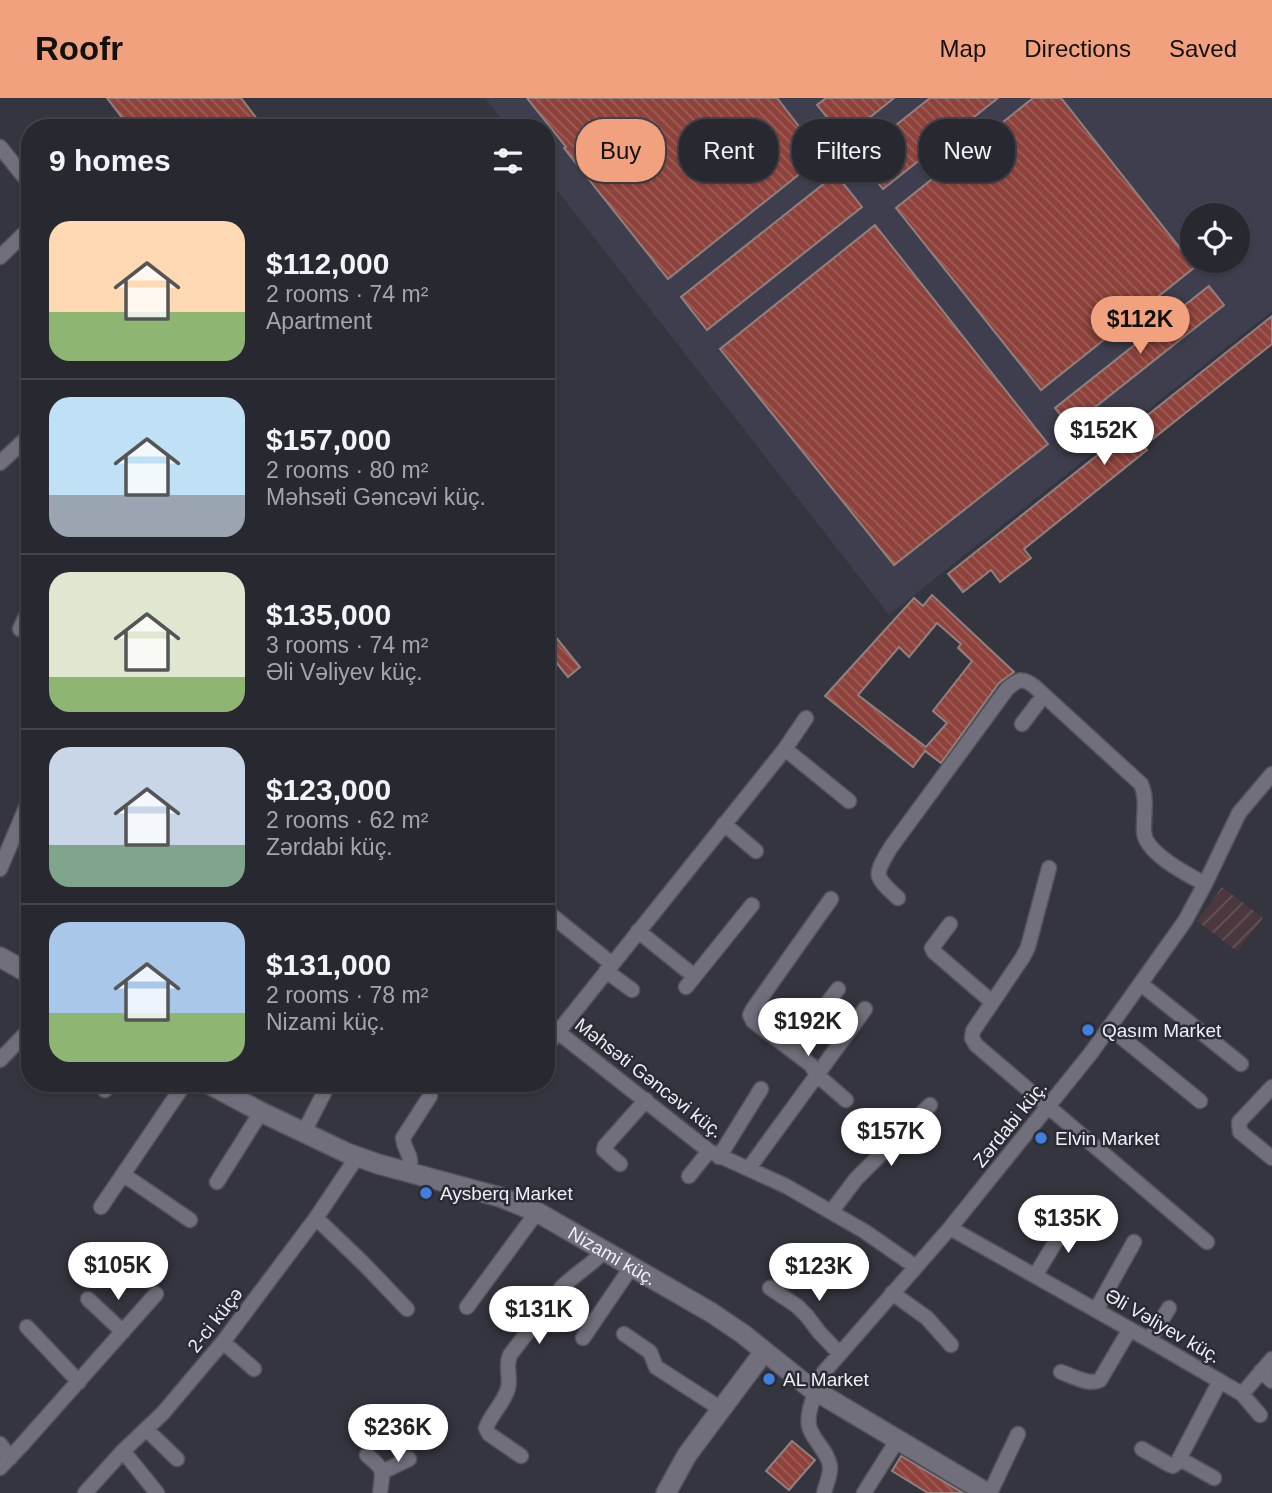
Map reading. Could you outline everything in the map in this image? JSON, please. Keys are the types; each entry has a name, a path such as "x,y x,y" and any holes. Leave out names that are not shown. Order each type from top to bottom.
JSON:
{"street":[{"path":"0,147 21,173"},
{"path":"0,257 21,237"},
{"path":"0,463 21,447"},
{"path":"898,898 880,882 880,866 891,847 1013,684 1020,680 1027,680 1140,784 1144,791 1145,840 1149,847 1181,871 1205,884"},
{"path":"1022,724 1044,695"},
{"name":"Məhsəti Gəncəvi küç.","path":"806,718 785,749 558,1032 714,1154 786,1186 881,1242 916,1267"},
{"path":"785,749 849,801"},
{"name":"Zərdabi küç.","path":"824,1493 830,1466 809,1426 809,1419 824,1372 950,1228 1110,1028 1185,921 1239,813 1272,774"},
{"path":"724,824 756,851"},
{"path":"0,869 21,836"},
{"path":"1049,867 1028,947 973,1031 972,1038 976,1045 1207,1242"},
{"path":"831,899 750,1015 752,1021 811,1065 817,1075 846,1100"},
{"path":"638,931 690,981 752,905"},
{"path":"555,919 632,990"},
{"path":"950,924 934,944 934,952 992,1002"},
{"path":"0,957 21,969"},
{"path":"1141,984 1241,1064"},
{"path":"792,1050 838,989"},
{"path":"749,1168 865,1009"},
{"path":"1110,1028 1200,1101"},
{"path":"555,1036 558,1032"},
{"path":"0,1060 21,1038"},
{"path":"1272,1087 1239,1122 1238,1127 1240,1132 1272,1158"},
{"path":"689,1176 714,1154 761,1089"},
{"path":"101,1207 179,1092"},
{"name":"Nizami küç.","path":"223,1092 357,1157 500,1197 537,1212 712,1312 816,1391 988,1493"},
{"path":"304,1132 324,1092"},
{"path":"409,1172 412,1160 403,1138 430,1096"},
{"path":"620,1164 604,1150 605,1146 646,1100"},
{"path":"831,1212 856,1179 930,1104"},
{"path":"217,1182 261,1112"},
{"name":"2-ci küçə","path":"85,1493 123,1451 163,1413 223,1342 316,1218 357,1157"},
{"path":"124,1174 190,1220"},
{"path":"467,1307 537,1212"},
{"path":"1035,1276 1072,1216"},
{"path":"316,1218 407,1309"},
{"name":"Əli Vəliyev küç.","path":"950,1228 1220,1381 1241,1394 1260,1415"},
{"path":"1096,1310 1134,1242"},
{"path":"521,1456 489,1434 486,1428 507,1390 507,1361 569,1279 596,1261 605,1250"},
{"path":"583,1338 632,1266"},
{"path":"770,1288 802,1311 839,1353"},
{"path":"892,1293 927,1318 951,1345"},
{"path":"5,1463 156,1294"},
{"path":"88,1299 123,1332"},
{"path":"1149,1340 1169,1308"},
{"path":"27,1327 79,1382"},
{"path":"1062,1372 1096,1383 1130,1329"},
{"path":"624,1334 650,1352 656,1367 721,1409"},
{"path":"223,1342 254,1369"},
{"path":"666,1493 687,1455 764,1352"},
{"path":"1241,1394 1267,1376 1272,1359"},
{"path":"1142,1449 1170,1465 1177,1464 1220,1381"},
{"path":"147,1430 177,1459"},
{"path":"988,1493 1018,1434"},
{"path":"864,1493 898,1439"},
{"path":"0,1444 5,1463"},
{"path":"123,1451 157,1493"},
{"path":"367,1455 380,1466 380,1493"},
{"path":"382,1472 409,1459"},
{"path":"1180,1459 1214,1478"}],"shaded area":[{"path":"485,98 1272,98 1272,311 889,615 555,188 555,119 502,119"},
{"path":"1222,887 1263,918 1237,951 1197,921"}],"building":[{"path":"107,98 241,98 257,119 123,119"},
{"path":"527,98 777,98 793,119 792,180 668,279 591,182 665,182 665,119 576,119 576,163 555,133 555,119 544,119"},
{"path":"826,98 894,98 868,119 828,119 817,105"},
{"path":"930,98 998,98 971,119 919,119 919,161 905,172 904,119"},
{"path":"1033,98 1061,98 1180,248 1180,273 1187,273 1041,390 896,208 928,182 1015,182 1015,119 1007,119"},
{"path":"826,182 842,182 862,207 707,330 681,297"},
{"path":"877,182 892,182 883,189"},
{"path":"875,225 1048,444 894,565 720,349"},
{"path":"1209,286 1224,305 1070,427 1055,408"},
{"path":"1272,316 1272,344 1144,446 1147,450 1024,549 1031,558 1000,582 991,570 963,592 948,574"},
{"path":"932,595 1014,672 999,683 941,763 925,751 913,767 825,696 914,598 923,606","holes":["937,623 961,644 958,648 972,661 933,711 947,723 926,747 858,695 899,647 909,657"]},
{"path":"555,636 580,667 568,677 555,661"},
{"path":"792,1441 815,1460 789,1490 766,1471"},
{"path":"901,1456 963,1493 928,1493 892,1471"}],"place":[{"name":"Qasım Market","path":"1088,1030"},
{"name":"Elvin Market","path":"1041,1138"},
{"name":"Aysberq Market","path":"426,1193"},
{"name":"AL Market","path":"769,1379"}]}
